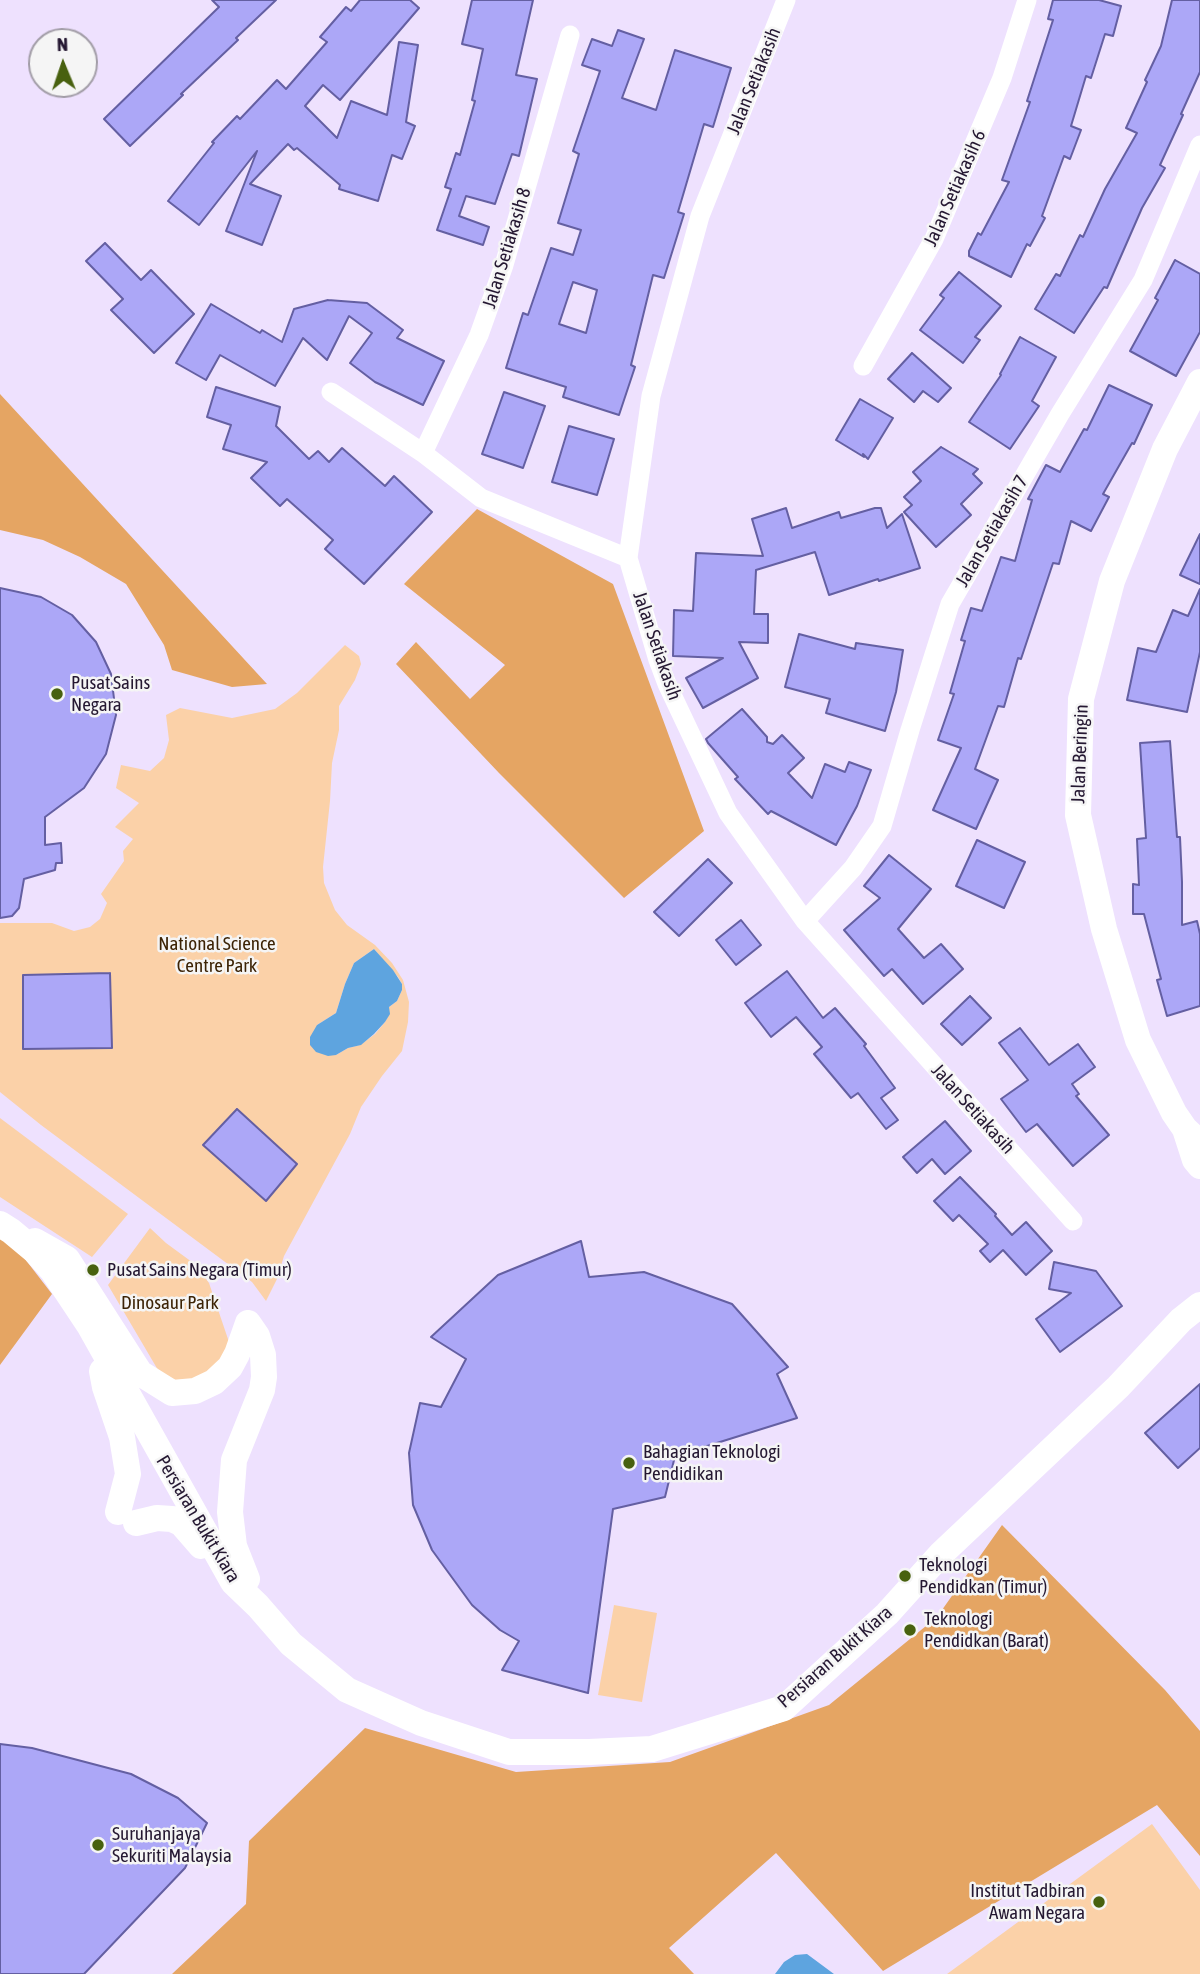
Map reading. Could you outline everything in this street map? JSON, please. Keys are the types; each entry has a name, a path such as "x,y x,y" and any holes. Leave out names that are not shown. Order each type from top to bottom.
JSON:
{"street":[{"name":"Jalan Setiakasih","path":"786,0 700,216 651,396 628,558 667,684 728,813 805,920 1073,1221"},
{"name":"Jalan Setiakasih 6","path":"863,366 934,239 1002,78 1027,0"},
{"name":"Jalan Setiakasih 8","path":"423,453 479,335 504,265 570,34"},
{"name":"Jalan Setiakasih 7","path":"805,920 853,868 882,826 950,604 1060,414 1143,280 1200,145"},
{"name":"Jalan Beringin","path":"1196,1154 1138,1040 1104,929 1079,815 1079,802 1081,699 1112,582 1165,449 1200,382"},
{"path":"331,392 423,453 481,498 628,558"},
{"path":"5,1227 67,1259 140,1373 173,1393 195,1391 214,1382 230,1367 248,1323 257,1336 262,1354 262,1390 234,1460 230,1511 233,1546 258,1606"},
{"name":"Persiaran Bukit Kiara","path":"5,1227 34,1251 51,1270 89,1325 233,1582 292,1644 347,1690 421,1723 509,1752 653,1749 784,1708 887,1614 941,1553 1118,1387 1196,1298"},
{"path":"105,1355 102,1372 122,1437 133,1513"},
{"path":"133,1513 164,1500 186,1500"},
{"path":"133,1513 181,1523 233,1582"}],"green space":[{"name":"National Science Centre Park","path":"345,645 359,656 361,664 355,680 339,706 339,730 332,763 323,867 324,883 335,910 347,925 375,945 403,980 409,1002 408,1022 402,1051 361,1107 350,1134 284,1256 266,1301 252,1282 0,1092 0,923 52,923 74,931 90,927 100,919 107,903 101,894 124,861 123,851 133,839 115,827 139,803 116,788 121,765 150,771 164,758 169,740 166,715 180,708 232,718 275,709 297,693","holes":["374,949 398,977 402,990 397,1001 389,1007 385,1022 375,1034 360,1045 336,1055 317,1025 336,1013 354,963","237,1109 297,1164 265,1201 203,1145"]},
{"path":"0,1118 128,1214 92,1257 0,1197"},
{"name":"Dinosaur Park","path":"150,1228 196,1265 209,1283 229,1342 225,1355 206,1375 184,1385 158,1370 108,1285"},
{"path":"614,1605 657,1613 642,1702 598,1695"},
{"path":"1152,1824 1200,1890 1200,1974 947,1974"}],"shaded area":[{"path":"0,394 267,684 232,687 172,670 164,645 126,584 80,557 43,540 0,530"},
{"path":"477,509 613,584 704,831 624,898 499,773 396,664 416,642 470,699 505,665 404,584"},
{"path":"0,1236 15,1246 52,1294 0,1365"},
{"path":"1002,1525 1165,1690 1200,1731 1200,1856 1157,1805 883,1971 776,1853 669,1948 694,1974 172,1974 246,1904 249,1841 365,1728 516,1772 670,1762 829,1705 937,1617"}],"water":[{"path":"374,949 402,984 397,1001 389,1007 390,1014 361,1045 336,1055 328,1056 316,1052 310,1045 310,1037 317,1025 336,1013 354,963"},
{"path":"807,1954 834,1974 775,1974 784,1962 795,1955"}],"building":[{"path":"212,0 276,0 130,146 104,119 219,7"},
{"path":"360,0 410,0 419,8 340,100 323,85 305,106 337,138 351,101 387,115 399,42 418,45 406,122 415,126 402,159 392,155 378,201 339,189 340,185 297,148 294,150 288,144 250,184 281,196 262,245 226,231 257,151 199,225 168,201 214,143 212,142 237,116 240,119 277,80 286,89 327,42 320,37 346,7 351,11"},
{"path":"472,0 533,0 516,75 537,79 519,156 512,154 495,204 466,196 459,216 489,227 483,245 437,230 451,189 445,187 456,153 460,155 475,101 472,100 483,49 462,44"},
{"path":"1053,0 1099,0 1121,6 1113,36 1105,34 1091,78 1086,76 1071,126 1081,130 1070,159 1064,156 1042,216 1045,218 1030,246 1027,244 1011,277 969,256 969,251 978,233 981,235 1009,182 1002,180 1030,102 1027,101 1053,20 1048,19"},
{"path":"1172,0 1200,0 1200,72 1160,165 1165,168 1142,208 1107,288 1104,287 1074,333 1035,309 1056,274 1060,276 1080,235 1083,237 1105,189 1137,133 1126,128 1161,46"},
{"path":"618,30 644,39 622,98 656,110 675,50 731,68 713,127 704,124 678,212 684,214 664,278 653,275 631,365 635,367 619,415 563,397 566,387 506,368 523,313 528,315 551,248 573,255 581,230 558,223 579,154 573,151 600,71 582,65 592,39 612,46","holes":["573,282 597,290 586,333 559,324"]},
{"path":"105,243 141,280 151,270 194,314 154,353 111,310 123,299 86,261"},
{"path":"1175,260 1200,274 1200,332 1176,376 1130,351 1158,300 1155,298"},
{"path":"959,272 1001,306 975,337 980,340 963,363 920,330 944,298 940,295"},
{"path":"328,300 367,303 403,330 397,338 444,361 423,405 375,382 350,363 372,333 349,316 327,360 303,338 275,386 220,355 206,380 176,363 211,304 260,333 262,330 282,342 294,309"},
{"path":"1020,337 1056,357 1032,401 1039,406 1010,449 969,422 1001,375"},
{"path":"912,353 951,388 938,402 923,391 914,402 888,379"},
{"path":"1109,385 1152,405 1134,444 1132,443 1103,494 1109,497 1091,531 1071,521 1059,564 1053,563 1021,659 1018,658 1004,707 998,706 975,769 998,780 976,829 933,810 961,748 938,740 954,694 950,693 965,641 961,640 971,608 982,611 1001,557 1015,561 1032,500 1028,499 1046,465 1060,472 1084,429 1087,430"},
{"path":"216,387 280,407 276,426 309,459 318,451 329,462 342,448 385,486 394,476 432,512 364,584 325,549 333,540 287,499 280,506 251,478 267,462 223,449 231,425 207,417"},
{"path":"504,392 545,406 523,468 482,454"},
{"path":"860,399 893,418 868,459 836,440"},
{"path":"569,426 614,439 597,495 552,482"},
{"path":"941,447 978,469 973,474 982,483 961,504 971,515 936,547 904,512 912,505 904,497 921,481 913,472"},
{"path":"786,508 792,528 839,512 841,518 881,508 887,528 902,514 920,568 829,595 815,552 756,570 754,614 768,614 768,643 739,642 758,678 703,708 686,678 723,658 673,656 674,610 693,611 696,553 763,556 752,519"},
{"path":"1200,534 1200,584 1180,575"},
{"name":"Pusat Sains Negara","path":"0,588 41,597 72,615 96,642 111,674 116,715 106,754 84,788 45,817 45,845 61,843 62,863 56,863 55,870 24,879 19,908 12,916 0,918"},
{"path":"1200,589 1200,652 1187,712 1127,700 1138,648 1156,652 1173,610 1188,616"},
{"path":"799,634 855,649 856,643 903,650 896,692 885,731 826,713 830,699 785,687"},
{"path":"742,709 767,737 767,742 773,744 782,735 804,758 788,773 812,798 825,764 845,772 849,762 871,770 857,806 836,845 771,811 768,814 735,779 738,777 708,743 706,739"},
{"path":"1170,741 1177,837 1180,837 1182,925 1197,921 1200,934 1200,1006 1167,1016 1157,980 1161,979 1144,914 1133,914 1133,884 1139,885 1137,839 1146,838 1140,743"},
{"path":"977,840 1025,862 1004,908 956,886"},
{"path":"889,855 931,889 898,929 924,958 941,944 963,969 923,1004 892,969 884,976 844,930 880,898 864,886"},
{"path":"708,859 732,883 679,936 654,912"},
{"path":"741,920 761,945 736,965 716,940"},
{"path":"787,971 823,1018 835,1008 866,1044 864,1046 895,1088 881,1098 898,1120 886,1129 858,1093 851,1098 814,1054 822,1047 796,1017 771,1037 745,1003"},
{"path":"110,973 112,1048 23,1049 23,975"},
{"path":"970,996 991,1018 962,1045 941,1024"},
{"path":"1020,1028 1049,1065 1078,1044 1095,1067 1072,1084 1079,1094 1076,1096 1109,1135 1073,1166 1037,1124 1026,1132 1001,1099 1028,1080 999,1043"},
{"path":"237,1109 297,1164 266,1201 203,1145"},
{"path":"945,1121 971,1151 945,1174 932,1159 917,1173 903,1157"},
{"path":"960,1177 996,1214 1012,1235 1026,1222 1052,1251 1026,1275 1003,1250 990,1262 980,1251 988,1244 959,1215 953,1221 934,1201"},
{"path":"581,1241 589,1277 644,1272 732,1304 788,1367 777,1374 797,1418 675,1456 665,1497 613,1509 588,1693 502,1670 519,1641 500,1630 472,1605 432,1550 413,1505 409,1453 420,1403 441,1407 466,1359 431,1337 498,1275"},
{"path":"1054,1262 1096,1271 1122,1306 1060,1352 1036,1319 1071,1293 1049,1289"},
{"path":"1200,1384 1200,1448 1178,1468 1145,1433"},
{"name":"Suruhanjaya Sekuriti Malaysia","path":"0,1744 32,1748 131,1774 178,1798 207,1823 185,1868 84,1974 0,1974"}],"place":[{"name":"Pusat Sains Negara","path":"57,694"},
{"name":"Pusat Sains Negara (Timur)","path":"93,1270"},
{"name":"Bahagian Teknologi Pendidikan","path":"629,1463"},
{"name":"Teknologi Pendidkan (Timur)","path":"905,1576"},
{"name":"Teknologi Pendidkan (Barat)","path":"910,1630"},
{"name":"Suruhanjaya Sekuriti Malaysia","path":"98,1845"},
{"name":"Institut Tadbiran Awam Negara","path":"1099,1902"}]}
